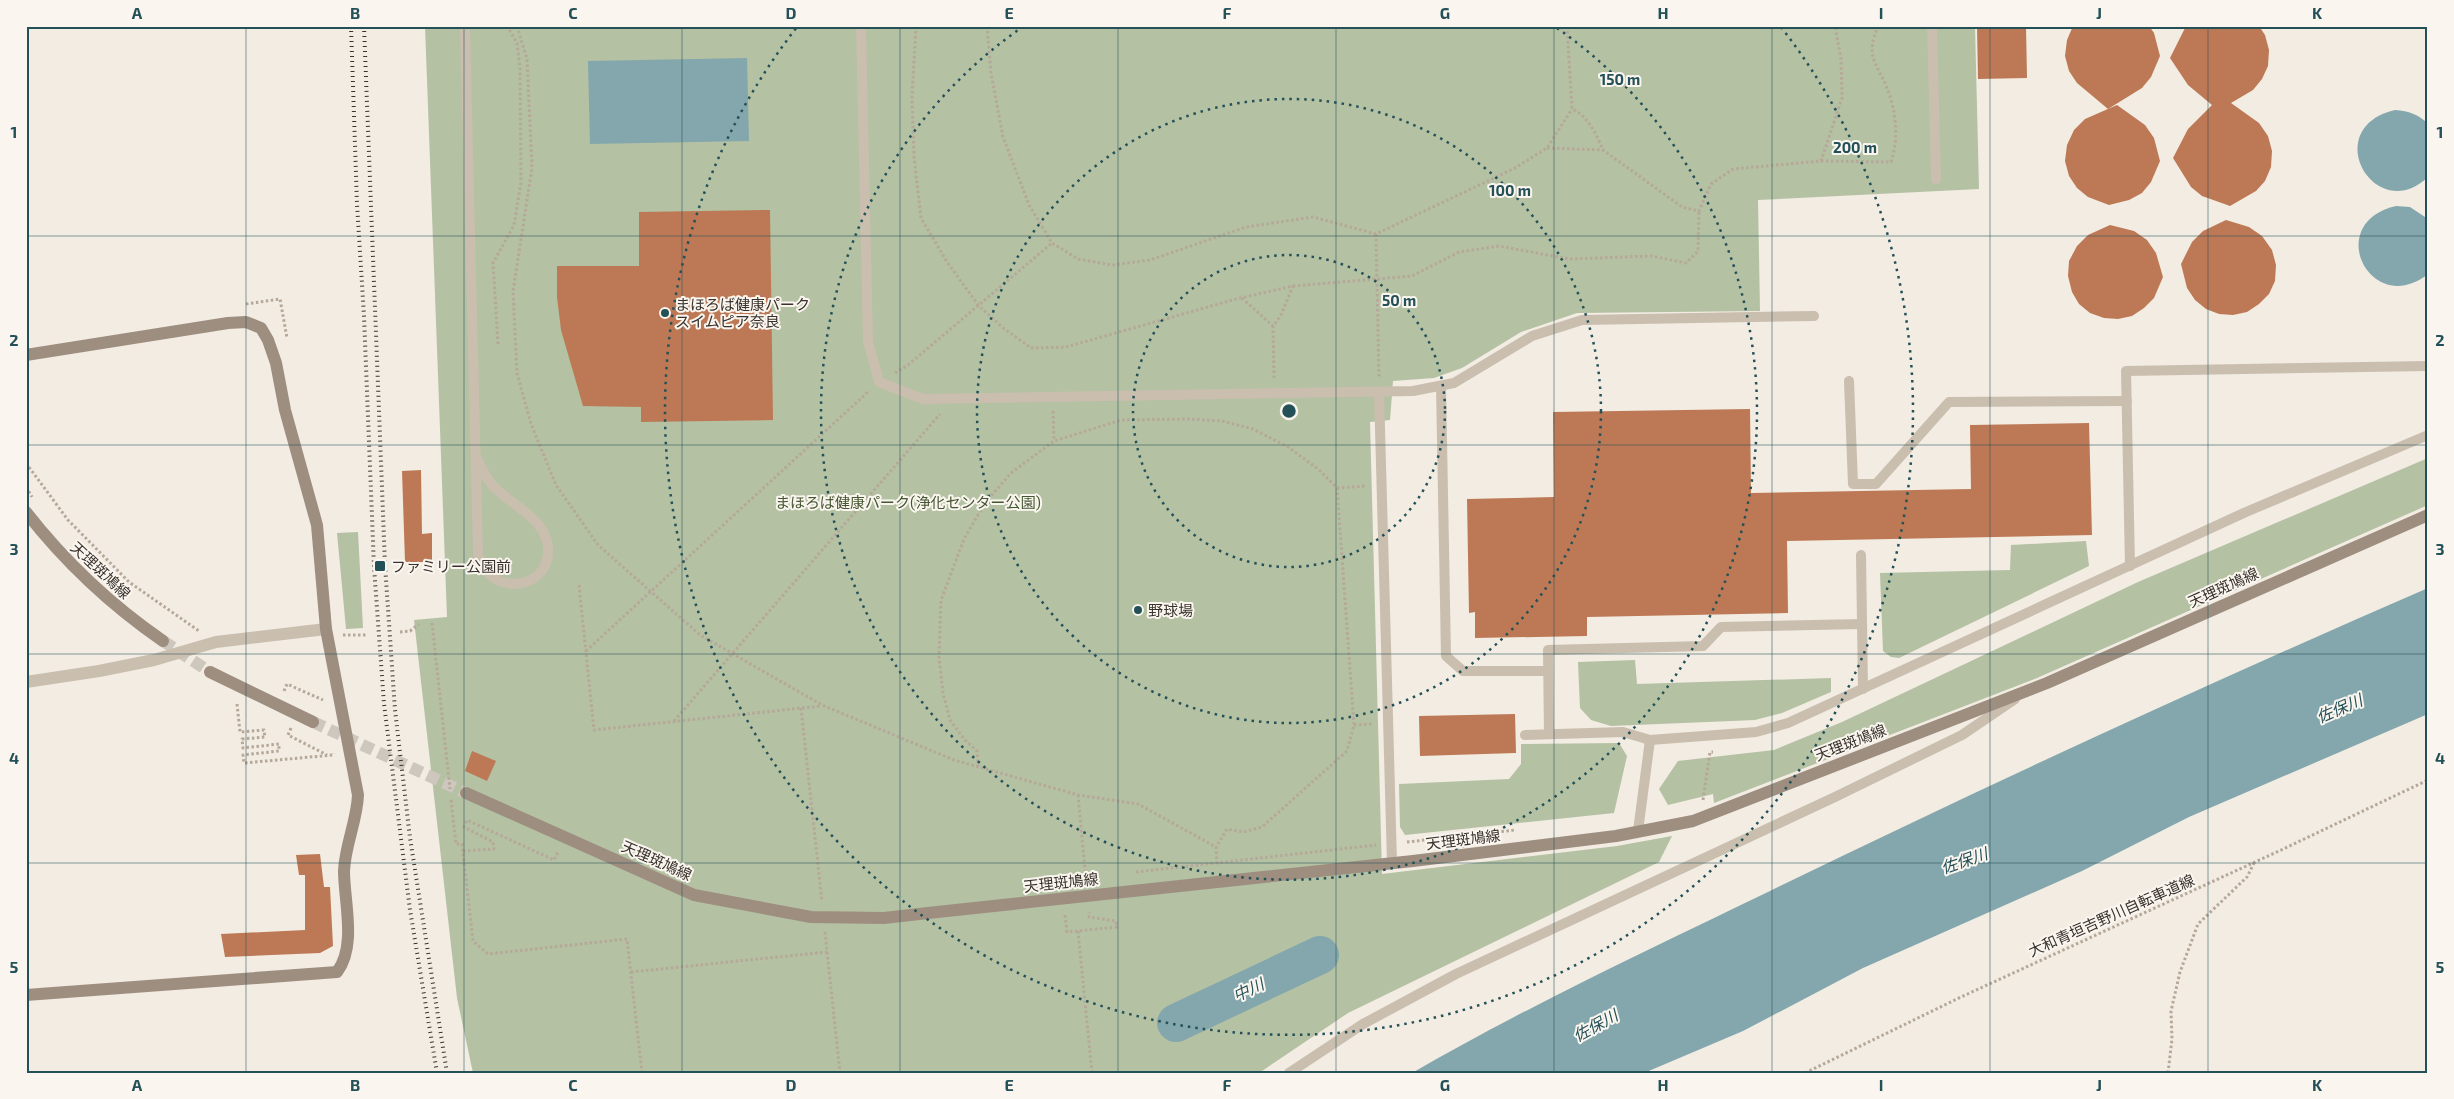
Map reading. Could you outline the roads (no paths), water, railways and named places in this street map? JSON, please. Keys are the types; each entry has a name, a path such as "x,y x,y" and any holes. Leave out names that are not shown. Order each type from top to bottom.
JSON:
{"main road":[{"path":"26,355 228,323 246,322 261,328 268,340 276,363 285,410 317,525 326,629 358,795 357,812 349,838 344,868 347,936 346,961 337,972 26,995"},
{"name":"天理斑鳩線","path":"26,512 53,547 125,615 163,641"},
{"name":"天理斑鳩線","path":"466,793 694,895 811,917 884,918 1392,863 1616,836 1693,821 2026,691 2428,515"},
{"path":"210,672 313,722"}],"street":[{"path":"26,682 154,660 216,642 326,629"}],"lane":[{"path":"465,26 476,456 480,560 484,570 500,582 509,584 525,582 538,574 543,568 549,550 547,540 536,522 493,486 476,456"},
{"path":"862,26 868,341 878,382 923,399 1414,391 1454,383 1532,336 1582,320 1814,316"},
{"path":"1932,26 1936,179"},
{"path":"2130,566 2126,371 2428,366"},
{"path":"1849,381 1852,484 1876,484 1949,402 2126,401"},
{"path":"1441,386 1446,656 1463,671 1548,671"},
{"path":"1379,392 1392,863"},
{"path":"1524,735 1623,732 1650,740 1756,732 1788,723 2246,512 2428,435"},
{"path":"1861,555 1862,689"},
{"path":"1549,734 1548,650 1704,646 1721,627 1862,624"},
{"path":"1289,1073 1363,1024 1456,974 1954,740 2026,691"},
{"path":"1638,831 1650,740"}],"water":[{"path":"747,58 749,141 590,144 588,61"},
{"path":"2395,110 2413,114 2428,124 2428,177 2408,189 2390,190 2374,183 2363,169 2358,152 2360,135 2372,120"},
{"path":"2396,206 2410,207 2428,219 2428,274 2407,285 2389,285 2373,277 2363,263 2359,247 2362,230 2374,216"},
{"name":"佐保川","path":"2428,588 2428,714 2189,817 2082,871 1863,968 1743,1031 1644,1073 1412,1073 1500,1024 1680,934 1933,812 2180,698"}],"waterway":[{"name":"中川","path":"1176,1023 1320,955"}],"tunnel":[{"path":"163,641 210,672"},
{"path":"313,722 466,793"}],"railway":[{"path":"351,26 357,204 364,316 374,567 384,704 410,910 437,1073"},
{"path":"364,26 385,565 395,710 410,838 447,1073"}],"place":[{"name":"まほろば健康パーク スイムピア奈良","path":"665,313"},
{"name":"ファミリー公園前","path":"380,566"},
{"name":"野球場","path":"1138,610"}],"park label":[{"name":"まほろば健康パーク(浄化センター公園)","path":"908,502"}]}
